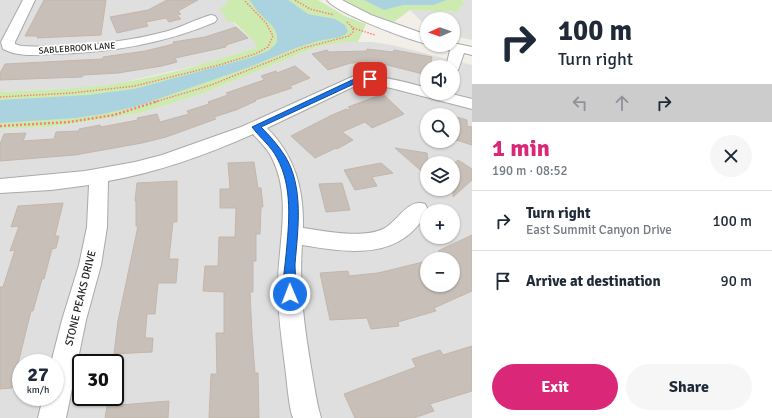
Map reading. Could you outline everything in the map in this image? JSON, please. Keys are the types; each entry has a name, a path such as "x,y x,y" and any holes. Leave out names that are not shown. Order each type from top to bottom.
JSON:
{"street":[{"name":"SABLEBROOK LANE","path":"29,0 8,42 8,46 11,48 22,51 86,49 123,44 194,27 211,19"},
{"path":"332,0 371,20 420,38"},
{"path":"460,49 472,51"},
{"path":"0,186 58,182 99,176 136,169 174,158 256,127 354,81 370,79 420,91"},
{"path":"460,100 472,104"},
{"path":"256,127 272,143 282,158 290,180 293,200 293,235 289,280 293,335 307,418"},
{"name":"STONE PEAKS DRIVE","path":"52,418 74,320 90,265 97,227 99,176"},
{"path":"293,235 346,243 375,242 397,232 418,210"}],"path":[{"path":"0,97 72,93 135,86 255,54 268,47 273,36 266,23 244,0"},
{"path":"295,0 310,9 338,17"},
{"path":"0,126 69,122 114,115 141,108 211,85 291,52 350,36 353,32 353,28 342,18"}],"shaded area":[{"path":"0,0 226,0 228,2 224,14 226,17 257,43 255,48 208,63 120,83 81,88 0,92"},
{"path":"462,0 472,0 472,40 460,37 459,8 465,4"},
{"path":"410,10 459,12 420,12 420,20"},
{"path":"345,42 372,42 392,45 452,60 420,60 420,100 460,100 460,62 472,65 472,418 0,418 0,129 51,127 141,113 204,93 317,47"}],"green space":[{"path":"226,0 318,0 347,17 366,24 358,42 345,42 317,47 204,93 141,113 51,127 0,129 0,92 89,87 119,83 153,77 255,48 256,43 235,23 226,21 224,14 219,10 228,2"},
{"path":"345,0 462,0 465,4 459,8 459,12 410,10 394,22 369,13"}],"water":[{"path":"249,0 288,0 308,14 335,19 345,25 348,31 345,35 340,37 318,41 296,48 247,68 138,106 103,114 76,118 0,123 0,100 88,95 134,89 249,58 268,51 276,44 277,35 270,23"},
{"path":"364,0 447,0 433,5 403,5 384,10"}],"building":[{"path":"44,0 106,0 101,35 37,38 38,36 25,36"},
{"path":"167,0 198,0 178,11 181,14 177,15 181,19 169,22 166,18 146,22 148,26 117,33 110,17 148,10"},
{"path":"236,27 248,38 226,45 226,47 175,58 177,62 162,66 118,73 83,75 82,77 0,80 0,73 5,64 103,59 103,57 145,51 174,44 173,42 205,37"},
{"path":"367,49 393,52 394,50 432,57 431,60 420,60 420,73 387,65 361,63 351,63 328,70 312,54 327,50 329,52 367,51"},
{"path":"295,66 310,78 290,86 292,88 255,100 256,101 236,110 214,117 216,119 166,137 142,143 75,155 0,161 0,144 4,134 26,133 23,141 54,139 56,132 79,131 79,129 100,125 101,127 138,120 137,118 157,114 160,122 189,114 187,111 209,104 208,102 228,95 226,93 264,80 261,76 276,71 277,73"},
{"path":"383,94 404,114 372,128 365,122 342,132 353,140 337,149 336,148 315,158 291,136 330,116 346,109 350,109 348,107"},
{"path":"460,118 467,120 467,126 472,127 472,145 460,141"},
{"path":"395,148 427,153 427,156 420,156 420,170"},
{"path":"460,161 472,169 472,180 460,191"},
{"path":"254,162 258,188 261,188 263,207 261,207 260,234 256,234 256,261 253,261 253,292 250,292 255,373 258,373 259,418 209,418 211,374 217,374 216,333 224,333 224,292 203,291 205,266 218,266 219,237 235,237 236,208 220,208 220,189 230,189 228,163"},
{"path":"381,163 393,173 372,177 377,186 355,190 344,170"},
{"path":"177,181 177,222 173,222 169,259 178,259 176,283 158,283 155,314 147,314 145,338 153,338 152,352 114,354 118,321 138,226 136,226 135,201 137,183"},
{"path":"342,183 350,210 326,212 319,184"},
{"path":"63,203 55,236 59,236 56,248 52,249 44,279 42,279 33,311 31,311 20,354 12,354 12,388 0,389 0,287 3,287 15,250 10,251 19,226 11,227 18,206"},
{"path":"472,235 472,291 434,308 436,311 398,322 399,326 371,329 367,318 330,320 320,273 348,271 349,276 378,273 420,263 420,292 460,292 460,252 438,251 453,244 460,244 460,241"},
{"path":"472,346 472,391 430,404 434,411 414,418 355,418 344,394 416,367 412,359 440,350 443,355"},
{"path":"169,401 168,418 105,418 107,406 124,406 124,405"}],"route":[{"path":"290,294 289,280 293,235 293,200 290,180 282,158 272,143 256,127 354,81 370,79"}]}
